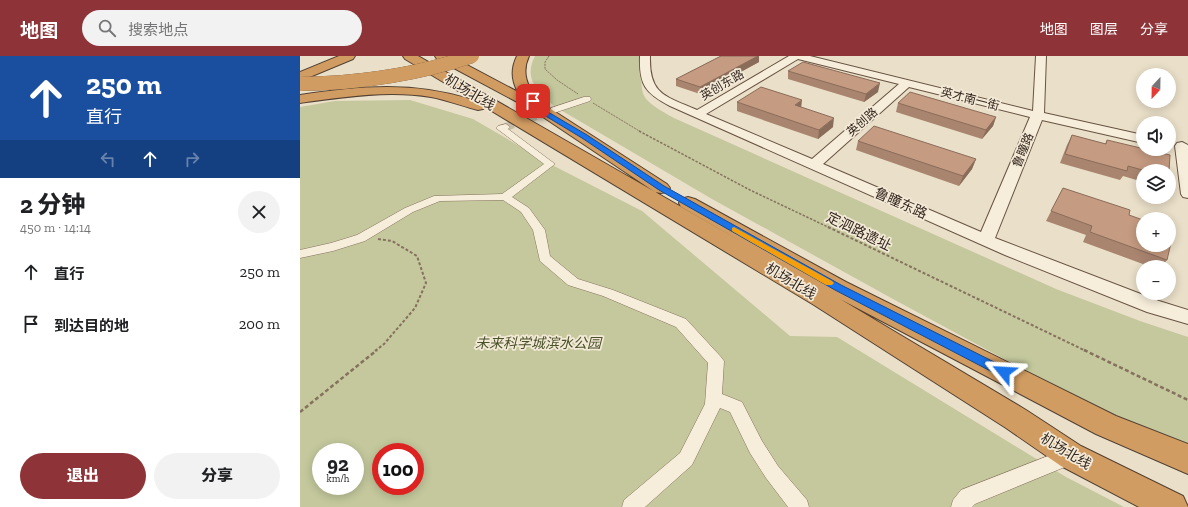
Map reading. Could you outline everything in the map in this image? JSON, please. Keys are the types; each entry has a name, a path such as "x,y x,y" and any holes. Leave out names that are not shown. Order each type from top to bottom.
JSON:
{"highway":[{"path":"300,71 334,56"},
{"path":"300,77 349,56"},
{"path":"300,84 328,84 404,75 472,56"},
{"path":"523,56 520,61 518,76 525,92 584,137 661,188"},
{"path":"430,58 547,110"},
{"name":"机场北线","path":"430,58 552,140 822,299 1016,419 1071,456 1172,507"},
{"name":"机场北线","path":"430,58 838,288 1106,425 1188,459"},
{"path":"300,99 334,93 375,90 402,90 432,93 480,107 552,140"},
{"path":"1016,419 1010,399 1011,393 1018,389 1045,394"}],"main road":[{"name":"鲁瞳东路","path":"645,56 644,68 647,82 654,94 674,104 1154,307 1188,317"},
{"name":"鲁瞳东路","path":"654,56 655,76 659,86 672,98 818,161 987,237 1136,290"},
{"name":"英创东路","path":"702,111 797,56"},
{"name":"英才南一街","path":"797,56 1136,137"},
{"name":"英才南一街","path":"812,56 1038,114 1136,133"},
{"name":"鲁瞳路","path":"987,237 1038,114 1041,56"},
{"name":"英创路","path":"818,161 907,83"},
{"path":"1182,144 1188,194"},
{"name":"鲁瞳东路","path":"1165,300 1188,308"}],"street":[{"path":"547,110 587,99"},
{"path":"505,197 550,164 501,128 506,127"},
{"path":"300,254 333,247 361,238 410,210 438,198 505,197 524,210 539,230 544,258 573,282 608,293 681,323 716,361 713,405 686,459 631,507"},
{"path":"714,398 736,407 756,446 772,472 800,507"},
{"path":"960,507 968,497 1071,456"}],"path":[{"name":"定泗路遗址","path":"549,56 545,62 545,70 557,80 636,130 750,190 1188,400"},
{"path":"300,412 384,344 415,308 426,283 417,256 392,241 361,238"}],"green space":[{"path":"535,56 642,56 641,80 644,95 653,105 674,118 1056,289 1140,321 1188,337 1188,450 1056,387 893,299 712,199 554,106 543,96 534,84 531,72"},
{"name":"未来科学城滨水公园","path":"410,100 473,119 550,164 642,211 790,336 837,337 1066,477 1124,507 300,507 300,107 335,101"}],"building":[{"path":"721,56 758,56 700,87 676,79"},
{"path":"803,62 880,83 866,94 788,71"},
{"path":"761,87 802,100 795,105 834,118 819,130 737,102"},
{"path":"910,92 996,117 986,130 898,103"},
{"path":"874,126 976,159 963,176 858,141"},
{"path":"1072,135 1106,144 1107,140 1136,147 1136,156 1170,156 1169,164 1136,164 1136,168 1128,166 1127,171 1065,154"},
{"path":"1063,188 1130,210 1129,215 1136,218 1136,249 1090,232 1092,226 1051,211"},
{"path":"1145,252 1169,252 1167,260"}],"tunnel":[{"path":"506,127 554,110"}],"slow traffic":[{"path":"734,229 829,283"}],"route":[{"path":"533,101 541,110 661,188 838,288 1004,372"}]}
